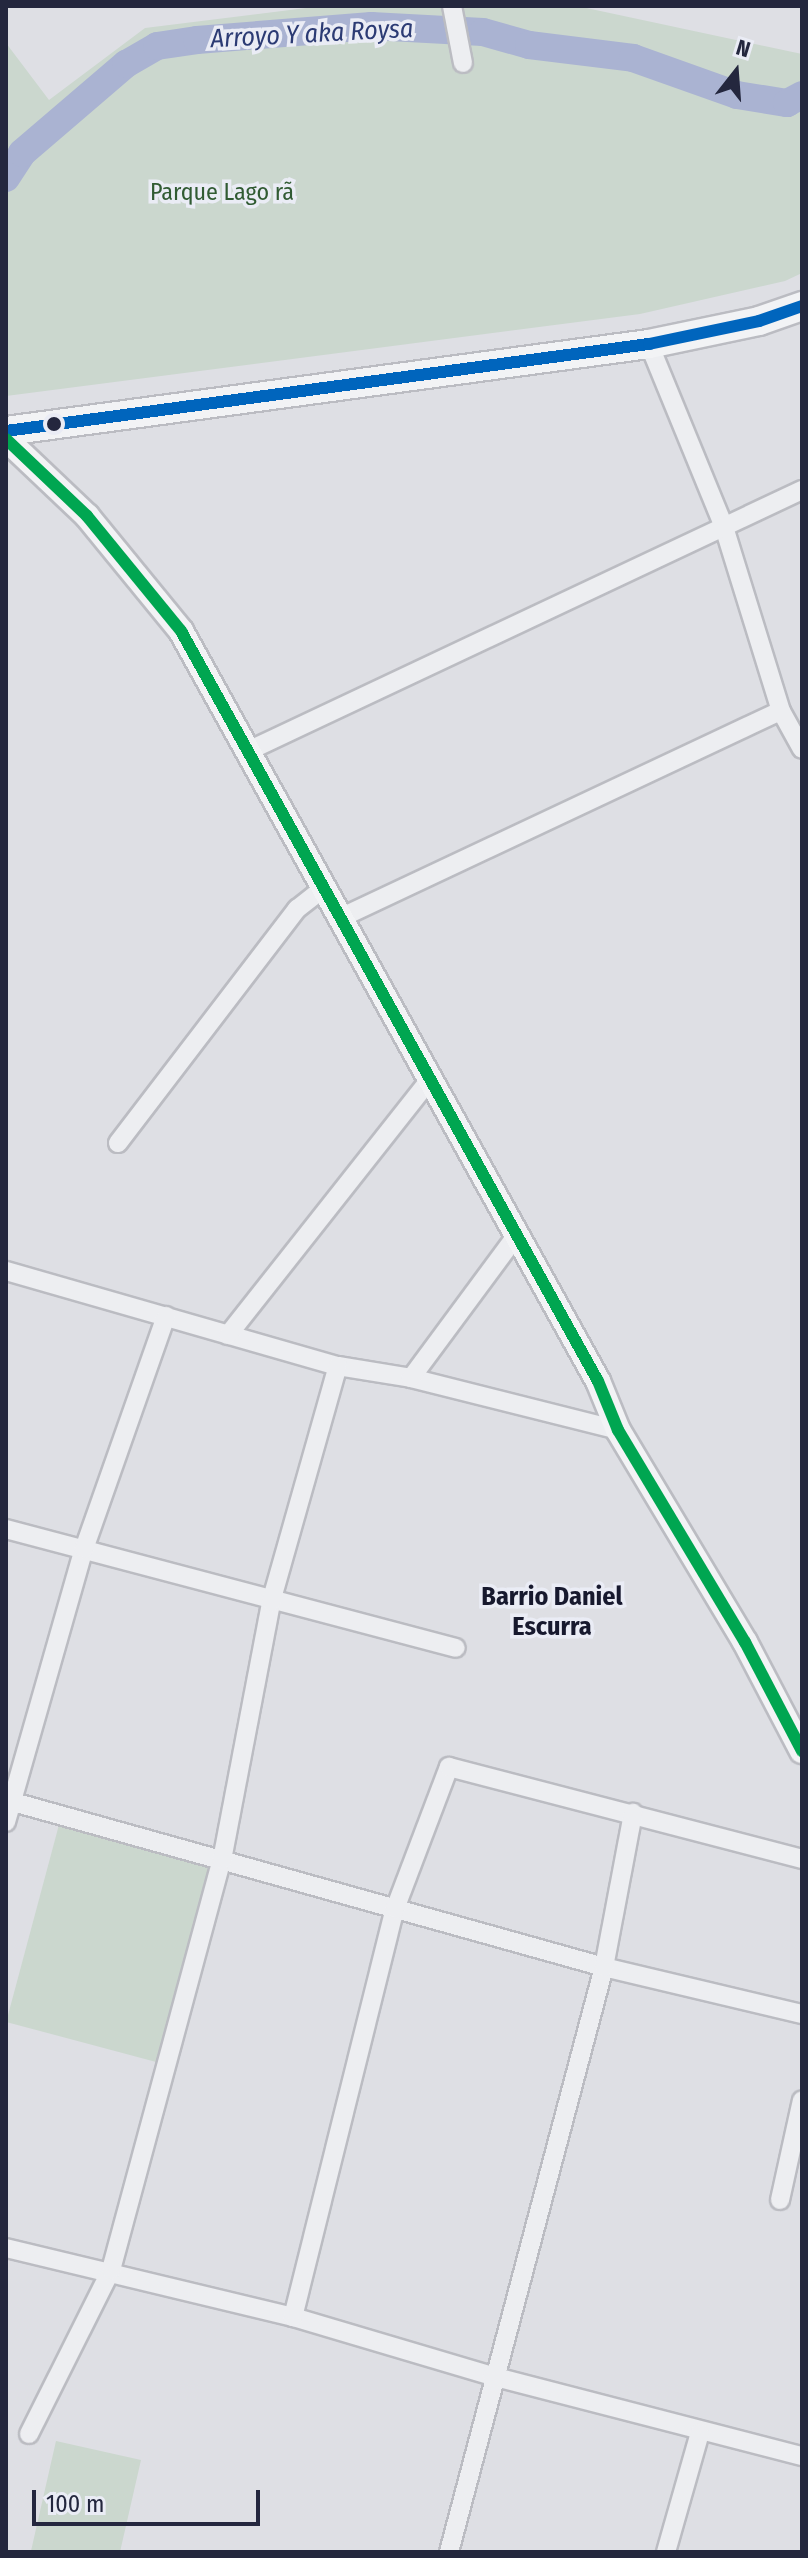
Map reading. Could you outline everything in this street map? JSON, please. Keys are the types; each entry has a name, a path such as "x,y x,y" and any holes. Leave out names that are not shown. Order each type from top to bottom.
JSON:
{"main road":[{"path":"6,431 649,344 759,321 802,306"}],"street":[{"path":"453,10 463,63"},
{"path":"649,344 724,527 781,711 802,749"},
{"path":"6,439 87,516 181,631 514,1239 598,1381 618,1430 745,1642 802,1751"},
{"path":"248,751 802,490"},
{"path":"338,919 781,711"},
{"path":"118,1143 297,909 321,890"},
{"path":"228,1335 428,1082"},
{"path":"411,1378 514,1239"},
{"path":"6,1271 338,1366 411,1378 618,1430"},
{"path":"6,1822 9,1801 84,1549 166,1316"},
{"path":"29,2434 111,2270 222,1860 271,1602 338,1366"},
{"path":"6,1529 271,1602 456,1648"},
{"path":"293,2317 395,1909 449,1767 802,1859"},
{"path":"9,1801 604,1967 802,2014"},
{"path":"449,2552 492,2376 604,1967 633,1813"},
{"path":"780,2200 802,2100"},
{"path":"6,2248 111,2270 293,2317 700,2433 802,2456"},
{"path":"666,2552 700,2433"}],"green space":[{"name":"Parque Lago rã","path":"322,6 577,6 802,54 802,273 785,281 640,314 6,396 6,43 49,100 145,28"},
{"path":"60,1821 217,1863 164,2064 6,2022"},
{"path":"56,2441 141,2460 120,2552 31,2551"}],"waterway":[{"name":"Arroyo Y aka Roysa","path":"6,178 22,153 126,64 157,46 197,40 371,26 483,32 529,45 633,58 737,95 787,103 802,95"}],"transit line":[{"path":"6,431 649,344 759,321 802,306"},
{"path":"6,439 87,516 181,631 598,1381 618,1430 745,1642 802,1751"}],"district":[{"name":"Barrio Daniel Escurra","path":"552,1612"}]}
